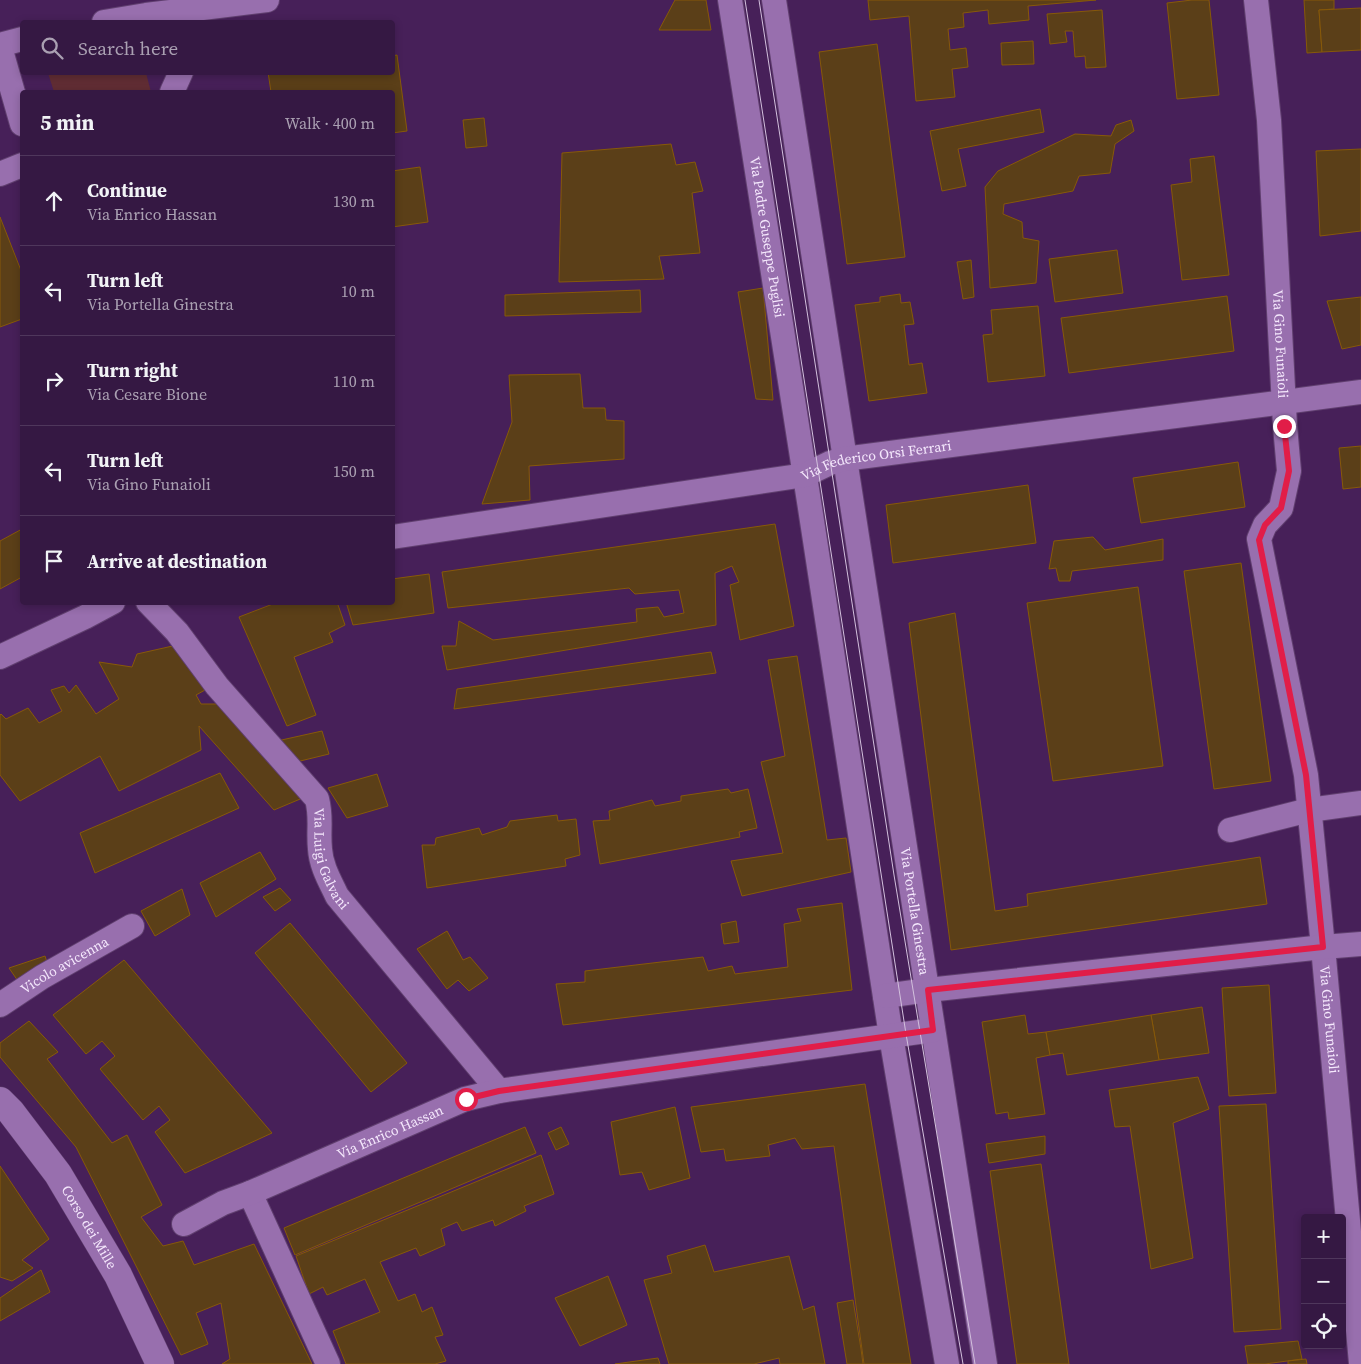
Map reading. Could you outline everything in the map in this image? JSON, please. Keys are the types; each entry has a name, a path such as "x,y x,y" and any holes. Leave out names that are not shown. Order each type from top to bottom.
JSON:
{"street":[{"name":"Via Padre Guseppe Puglisi","path":"730,0 805,475"},
{"path":"774,0 844,459"},
{"name":"Via Gino Funaioli","path":"1256,0 1269,120 1284,426 1289,471 1281,508 1265,525 1259,540 1306,775 1361,1363"},
{"path":"134,20 254,1"},
{"path":"221,20 254,1"},
{"path":"20,40 0,46 20,117"},
{"path":"173,90 180,75"},
{"path":"0,174 20,166"},
{"name":"Via Federico Orsi Ferrari","path":"395,537 805,475 830,463 844,459 1361,392"},
{"name":"Via Portella Ginestra","path":"844,459 985,1364"},
{"path":"805,475 891,1036 947,1364"},
{"path":"0,657 85,618 108,605"},
{"name":"Via Luigi Galvani","path":"151,605 177,632 217,686 317,799 320,811 320,850 325,870 337,896 499,1091"},
{"path":"1230,830 1310,810 1361,803"},
{"name":"Vicolo avicenna","path":"0,1005 42,977 132,926"},
{"path":"885,996 1361,944"},
{"name":"Via Enrico Hassan","path":"184,1224 223,1203 466,1099 499,1091 933,1030"},
{"name":"Corso dei Mille","path":"0,1101 11,1112 58,1174 118,1275 160,1364"},
{"path":"250,1193 328,1364"}],"shaded area":[{"path":"49,75 147,75 150,90 53,90"}],"building":[{"path":"675,0 706,0 711,30 659,30"},
{"path":"868,0 1096,0 1028,6 1029,20 989,24 988,10 963,13 964,27 948,29 950,50 966,48 968,67 952,69 955,97 916,101 909,16 870,20"},
{"path":"1209,0 1219,95 1177,99 1167,3"},
{"path":"1304,0 1334,0 1334,9 1319,10 1322,52 1307,53"},
{"path":"1361,8 1361,50 1322,52 1319,10"},
{"path":"1102,10 1106,67 1086,68 1085,56 1075,57 1073,31 1065,31 1067,42 1050,44 1047,14"},
{"path":"1033,41 1034,64 1002,65 1001,43"},
{"path":"877,44 905,257 847,264 819,52"},
{"path":"395,55 397,55 407,131 395,133 395,90 271,90 268,75 395,75"},
{"path":"1040,109 1044,132 958,149 966,186 942,191 930,131"},
{"path":"484,118 487,146 466,148 463,120"},
{"path":"1131,120 1134,131 1115,144 1110,173 1079,176 1073,191 1004,204 1003,214 1022,222 1023,238 1039,241 1036,283 990,288 985,187 998,171 1075,134 1111,136 1116,125"},
{"path":"671,144 676,165 695,162 703,191 692,193 700,253 659,256 664,279 559,282 562,153"},
{"path":"1361,149 1361,231 1320,236 1316,151"},
{"path":"1214,156 1229,275 1182,280 1171,185 1192,182 1190,159"},
{"path":"420,167 428,222 395,227 395,171"},
{"path":"0,217 20,268 20,320 0,327"},
{"path":"1117,250 1123,293 1055,302 1049,259"},
{"path":"971,260 974,297 963,299 957,262"},
{"path":"763,288 773,400 756,399 738,292"},
{"path":"640,290 641,312 505,316 505,295"},
{"path":"900,294 901,303 910,302 914,324 904,325 909,365 922,363 927,393 869,401 855,305 880,302 880,297"},
{"path":"1227,296 1234,351 1069,373 1061,318"},
{"path":"1361,297 1361,345 1342,349 1327,301"},
{"path":"1038,306 1045,376 988,382 983,335 993,334 991,310"},
{"path":"580,374 583,408 605,408 606,420 624,421 624,459 529,466 530,500 482,504 512,422 509,375"},
{"path":"1361,446 1361,487 1343,489 1339,448"},
{"path":"1238,462 1245,507 1141,523 1133,478"},
{"path":"1028,485 1036,543 893,563 886,505"},
{"path":"775,524 794,626 740,640 730,585 739,582 732,566 715,573 716,625 447,670 442,646 456,646 459,621 493,640 637,622 636,609 658,607 664,617 684,613 679,590 635,594 629,588 448,608 442,572"},
{"path":"20,530 20,578 0,589 0,541"},
{"path":"1093,537 1105,550 1163,539 1163,560 1072,571 1070,581 1059,581 1056,568 1049,569 1054,541"},
{"path":"1241,563 1271,781 1214,789 1184,571"},
{"path":"429,574 434,613 353,625 347,605 395,605 395,579"},
{"path":"1138,587 1163,766 1053,781 1027,603"},
{"path":"270,605 338,605 345,625 329,633 333,642 294,657 316,715 287,726 239,617"},
{"path":"955,613 995,911 1028,906 1027,894 1260,857 1267,904 951,950 909,623"},
{"path":"177,645 205,690 196,695 201,704 219,704 305,797 274,810 199,726 201,750 119,791 100,756 20,801 0,775 1,714 6,719 28,708 39,723 62,711 51,690 64,686 69,693 76,685 96,714 119,699 99,662 132,667 137,654"},
{"path":"711,652 716,673 454,709 457,689"},
{"path":"797,656 827,840 846,838 851,872 742,896 731,861 783,853 761,762 785,756 768,660"},
{"path":"322,731 329,754 292,763 277,741"},
{"path":"220,773 239,808 95,873 80,833"},
{"path":"377,774 388,806 347,818 328,788"},
{"path":"728,789 731,793 748,789 757,828 739,832 740,837 600,864 593,821 610,820 609,811 652,800 655,806 681,801 681,796"},
{"path":"557,815 558,821 576,819 580,855 565,859 566,866 427,888 422,845 435,845 436,838 479,828 482,835 507,827 510,821"},
{"path":"260,852 276,879 216,917 200,883"},
{"path":"280,888 291,900 275,911 263,897"},
{"path":"182,889 190,915 155,936 141,911"},
{"path":"842,903 852,990 563,1025 556,984 585,982 585,971 703,957 708,971 732,966 735,974 788,967 784,924 801,921 797,909"},
{"path":"736,921 739,942 724,944 721,924"},
{"path":"290,923 407,1063 371,1092 255,953"},
{"path":"447,931 463,960 470,957 488,978 469,991 458,980 447,989 417,949"},
{"path":"45,956 49,969 20,984 9,968"},
{"path":"124,960 272,1133 185,1173 155,1132 170,1120 159,1106 143,1120 100,1069 115,1056 102,1041 86,1054 53,1015"},
{"path":"1269,985 1276,1093 1229,1096 1222,988"},
{"path":"1202,1007 1209,1053 1159,1060 1151,1015"},
{"path":"1025,1015 1028,1034 1046,1032 1050,1055 1036,1058 1045,1114 1009,1119 1008,1112 996,1114 982,1022"},
{"path":"1151,1015 1159,1060 1067,1075 1063,1053 1050,1055 1046,1032"},
{"path":"29,1021 58,1052 47,1059 112,1143 127,1135 162,1205 141,1217 163,1246 183,1241 194,1265 254,1244 312,1364 222,1364 230,1359 221,1303 196,1313 208,1344 181,1355 76,1147 0,1057 0,1043"},
{"path":"1198,1077 1209,1109 1173,1123 1193,1258 1151,1269 1130,1126 1115,1127 1109,1090"},
{"path":"865,1084 911,1364 864,1364 834,1146 802,1149 795,1138 768,1145 770,1156 726,1161 724,1149 701,1152 691,1107"},
{"path":"1266,1104 1281,1329 1234,1332 1219,1106"},
{"path":"675,1107 690,1178 649,1190 642,1172 620,1175 611,1122"},
{"path":"525,1127 536,1153 295,1255 284,1228"},
{"path":"561,1127 569,1144 556,1150 548,1133"},
{"path":"1045,1136 1045,1154 989,1163 986,1144"},
{"path":"541,1155 554,1194 524,1206 526,1211 495,1226 493,1220 462,1231 457,1222 441,1229 445,1245 420,1256 416,1248 380,1262 398,1301 415,1294 422,1312 432,1307 443,1335 435,1337 446,1361 435,1364 346,1364 333,1331 380,1312 365,1279 327,1295 323,1287 309,1294 296,1256"},
{"path":"1041,1164 1069,1364 1017,1364 990,1171"},
{"path":"0,1166 49,1239 22,1260 33,1268 12,1281 0,1277"},
{"path":"705,1245 714,1272 789,1256 803,1310 814,1306 825,1364 780,1364 779,1358 754,1364 669,1364 644,1280 672,1273 667,1256"},
{"path":"41,1270 50,1292 0,1321 0,1298"},
{"path":"608,1276 627,1325 580,1346 555,1298"},
{"path":"853,1300 863,1364 847,1364 837,1303"},
{"path":"1298,1341 1302,1359 1265,1364 1248,1364 1245,1346"},
{"path":"658,1358 660,1364 615,1364"},
{"path":"1306,1359 1307,1364 1288,1364 1288,1361"}],"tram line":[{"path":"745,0 906,1034 963,1364"},
{"path":"759,0 894,875 975,1364"}],"route":[{"path":"466,1099 499,1091 933,1030 928,990 1323,947 1306,775 1259,540 1265,525 1281,508 1289,471 1284,426"}]}
